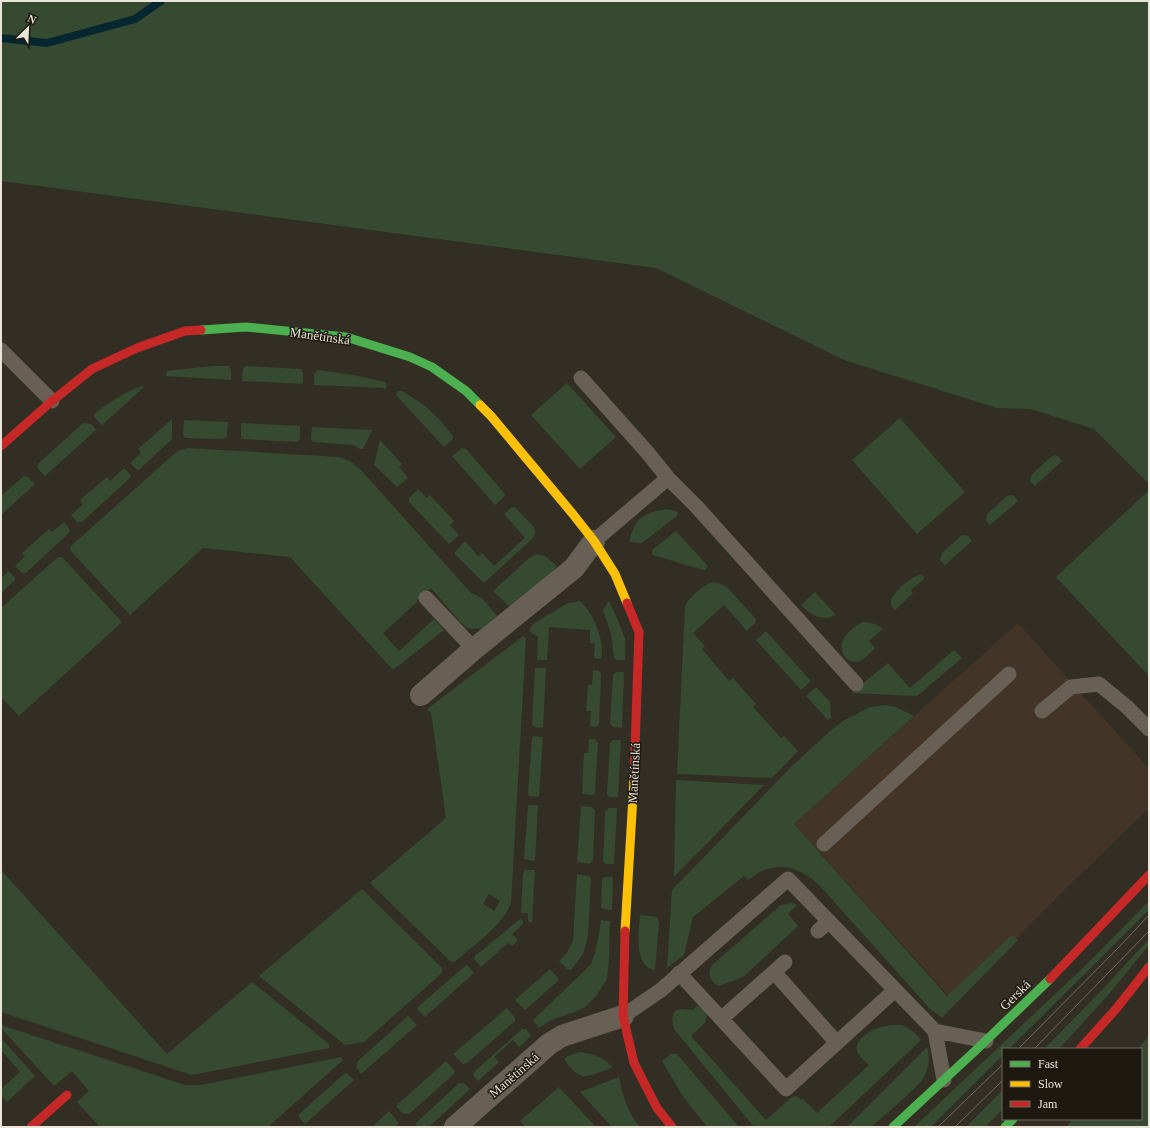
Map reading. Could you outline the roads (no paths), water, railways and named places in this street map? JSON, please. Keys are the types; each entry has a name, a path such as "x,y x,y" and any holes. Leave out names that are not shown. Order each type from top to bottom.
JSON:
{"street":[{"name":"Manětínská","path":"1,446 52,400 92,369 137,348 185,331 246,327 346,337 410,357 432,367 466,391 491,416 594,541 615,574 640,632 635,770 624,951 622,1016 633,1061 656,1108 672,1127"},
{"path":"421,695 474,649 574,568 594,541"},
{"name":"Gerská","path":"893,1127 986,1041 1110,918 1149,875"},
{"path":"1081,1048 1116,1009 1149,967"},
{"name":"Manětínská","path":"455,1127 548,1044 562,1036 622,1016"},
{"path":"31,1127 67,1095"}],"lane":[{"path":"1,350 52,400"},
{"path":"581,378 647,452 668,478 696,506 856,684"},
{"path":"594,541 668,478"},
{"path":"426,598 474,649"},
{"path":"824,844 1010,674"},
{"path":"1042,711 1071,687 1099,684 1127,707 1149,729"},
{"path":"622,1016 661,990 788,879 823,926 895,990 935,1031 944,1080"},
{"path":"722,1018 785,962"},
{"path":"774,972 837,1043"},
{"path":"679,973 786,1089 895,990"},
{"path":"935,1031 986,1041"}],"waterway":[{"path":"1,38 47,43 135,19 161,1"}],"tram line":[{"path":"1019,1048 1149,915"},
{"path":"1035,1048 1149,931"},
{"path":"938,1127 1002,1065"},
{"path":"955,1127 1002,1081"}]}
